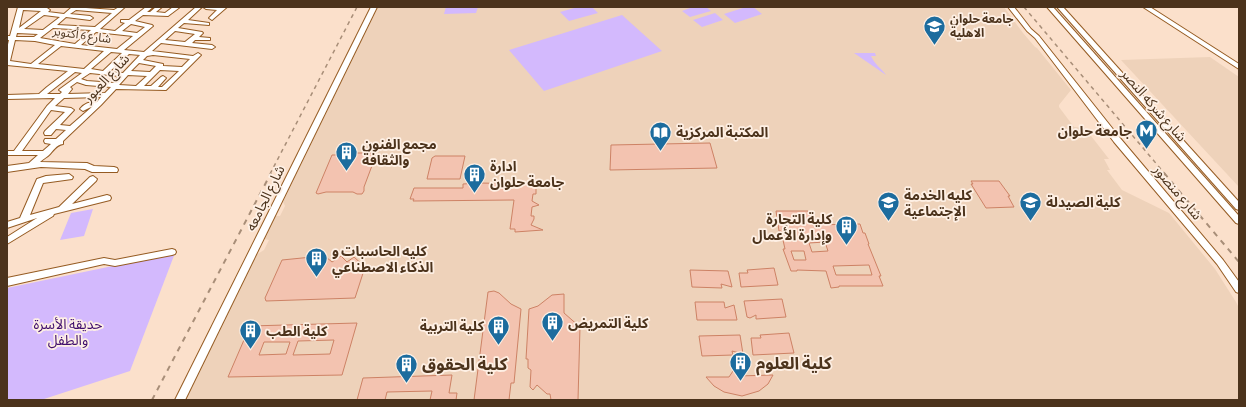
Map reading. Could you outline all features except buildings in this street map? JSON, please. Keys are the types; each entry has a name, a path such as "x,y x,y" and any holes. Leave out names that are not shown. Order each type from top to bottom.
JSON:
{"street":[{"path":"76,46 122,7"},
{"path":"116,33 126,22 150,7"},
{"path":"152,14 159,7"},
{"path":"140,13 166,15 177,7"},
{"name":"شارع العبور","path":"32,165 73,130 108,95 137,61 199,7"},
{"path":"206,7 223,8"},
{"name":"شارع الجامعه","path":"180,400 374,7"},
{"name":"شارع منصور","path":"1011,7 1029,30 1037,37 1117,140 1220,262 1239,289"},
{"name":"شارع منصور","path":"1017,7 1035,29 1037,37"},
{"name":"شارع شركه النصر","path":"1050,7 1239,220"},
{"name":"شارع شركه النصر","path":"1060,7 1239,207"},
{"path":"1146,7 1239,66"},
{"path":"1154,7 1239,61"},
{"path":"16,29 46,9 21,8 16,29 10,38 7,62 104,73 152,74"},
{"path":"35,39 75,8 112,11"},
{"path":"212,18 223,8"},
{"path":"42,13 89,21 82,28"},
{"path":"182,21 207,24"},
{"path":"118,51 150,25 126,22"},
{"path":"52,26 138,35"},
{"path":"7,28 45,32"},
{"path":"172,29 200,33 187,44"},
{"path":"176,43 190,31"},
{"name":"شارع 6 أكتوبر","path":"10,38 35,39 60,44 145,54 153,53 197,56 184,69"},
{"path":"194,38 208,39"},
{"path":"159,41 212,47"},
{"path":"32,66 60,44"},
{"path":"53,96 87,71 109,50"},
{"path":"104,73 127,52"},
{"path":"137,61 160,65 138,88"},
{"path":"50,74 57,68"},
{"path":"158,68 184,69"},
{"path":"76,80 86,83 138,88 165,88 184,69"},
{"path":"40,97 49,88 74,70"},
{"path":"152,89 163,78"},
{"path":"16,153 49,108 69,89"},
{"path":"7,97 108,95"},
{"path":"83,109 89,104 99,104"},
{"path":"49,108 71,109 54,126 48,137 60,142"},
{"path":"54,126 73,130"},
{"path":"7,153 47,153"},
{"path":"7,169 32,165 80,166 114,170"},
{"path":"24,218 40,182 46,179 70,177"},
{"path":"7,241 59,209 93,179"},
{"path":"7,225 24,218 107,198"},
{"path":"7,282 104,261 115,263 172,252"}],"shaded area":[{"name":"جامعة حلوان","path":"378,7 1004,7 1023,33 1071,90 1059,107 1074,127 1085,128 1086,130 1083,130 1088,132 1109,159 1104,159 1110,170 1107,170 1122,190 1169,213 1215,269 1236,302 1239,308 1239,400 185,400 256,255 264,250 269,240 264,239 276,216 280,216 285,206 283,202"},
{"path":"1210,57 1239,77 1239,187 1121,60"}],"green space":[{"path":"446,7 478,7 476,13 444,14"},
{"path":"578,7 592,7 598,13 569,21 560,12"},
{"path":"693,7 706,7 711,11 690,17 682,11"},
{"path":"746,7 753,7 762,14 735,23 724,14"},
{"path":"715,13 723,20 702,27 693,20"},
{"path":"622,15 662,51 544,91 509,50"},
{"path":"854,53 875,53 876,56 871,56 874,62 886,75"},
{"path":"93,209 84,236 60,240 71,213"},
{"name":"حديقة الأسرة والطفل","path":"175,253 130,371 41,400 7,400 7,288"}],"railway":[{"path":"270,174 357,7"},
{"path":"1024,7 1165,174"},
{"path":"152,400 271,173"},
{"path":"1164,173 1239,262"}],"place":[{"name":"جامعة حلوان الاهلية","path":"935,46"},
{"name":"جامعة حلوان","path":"1147,150"},
{"name":"المكتبة المركزية","path":"661,152"},
{"name":"مجمع الفنون والثقافة","path":"347,172"},
{"name":"ادارة جامعة حلوان","path":"474,194"},
{"name":"كليه الخدمة الإجتماعية","path":"889,222"},
{"name":"كلية الصيدلة","path":"1030,222"},
{"name":"كلية التجارة وإدارة الأعمال","path":"847,246"},
{"name":"كليه الحاسبات و الذكاء الاصطناعي","path":"317,278"},
{"name":"كلية التمريض","path":"553,342"},
{"name":"كلية التربية","path":"499,346"},
{"name":"كلية الطب","path":"250,350"},
{"name":"كلية العلوم","path":"740,382"},
{"name":"كلية الحقوق","path":"406,384"}]}
